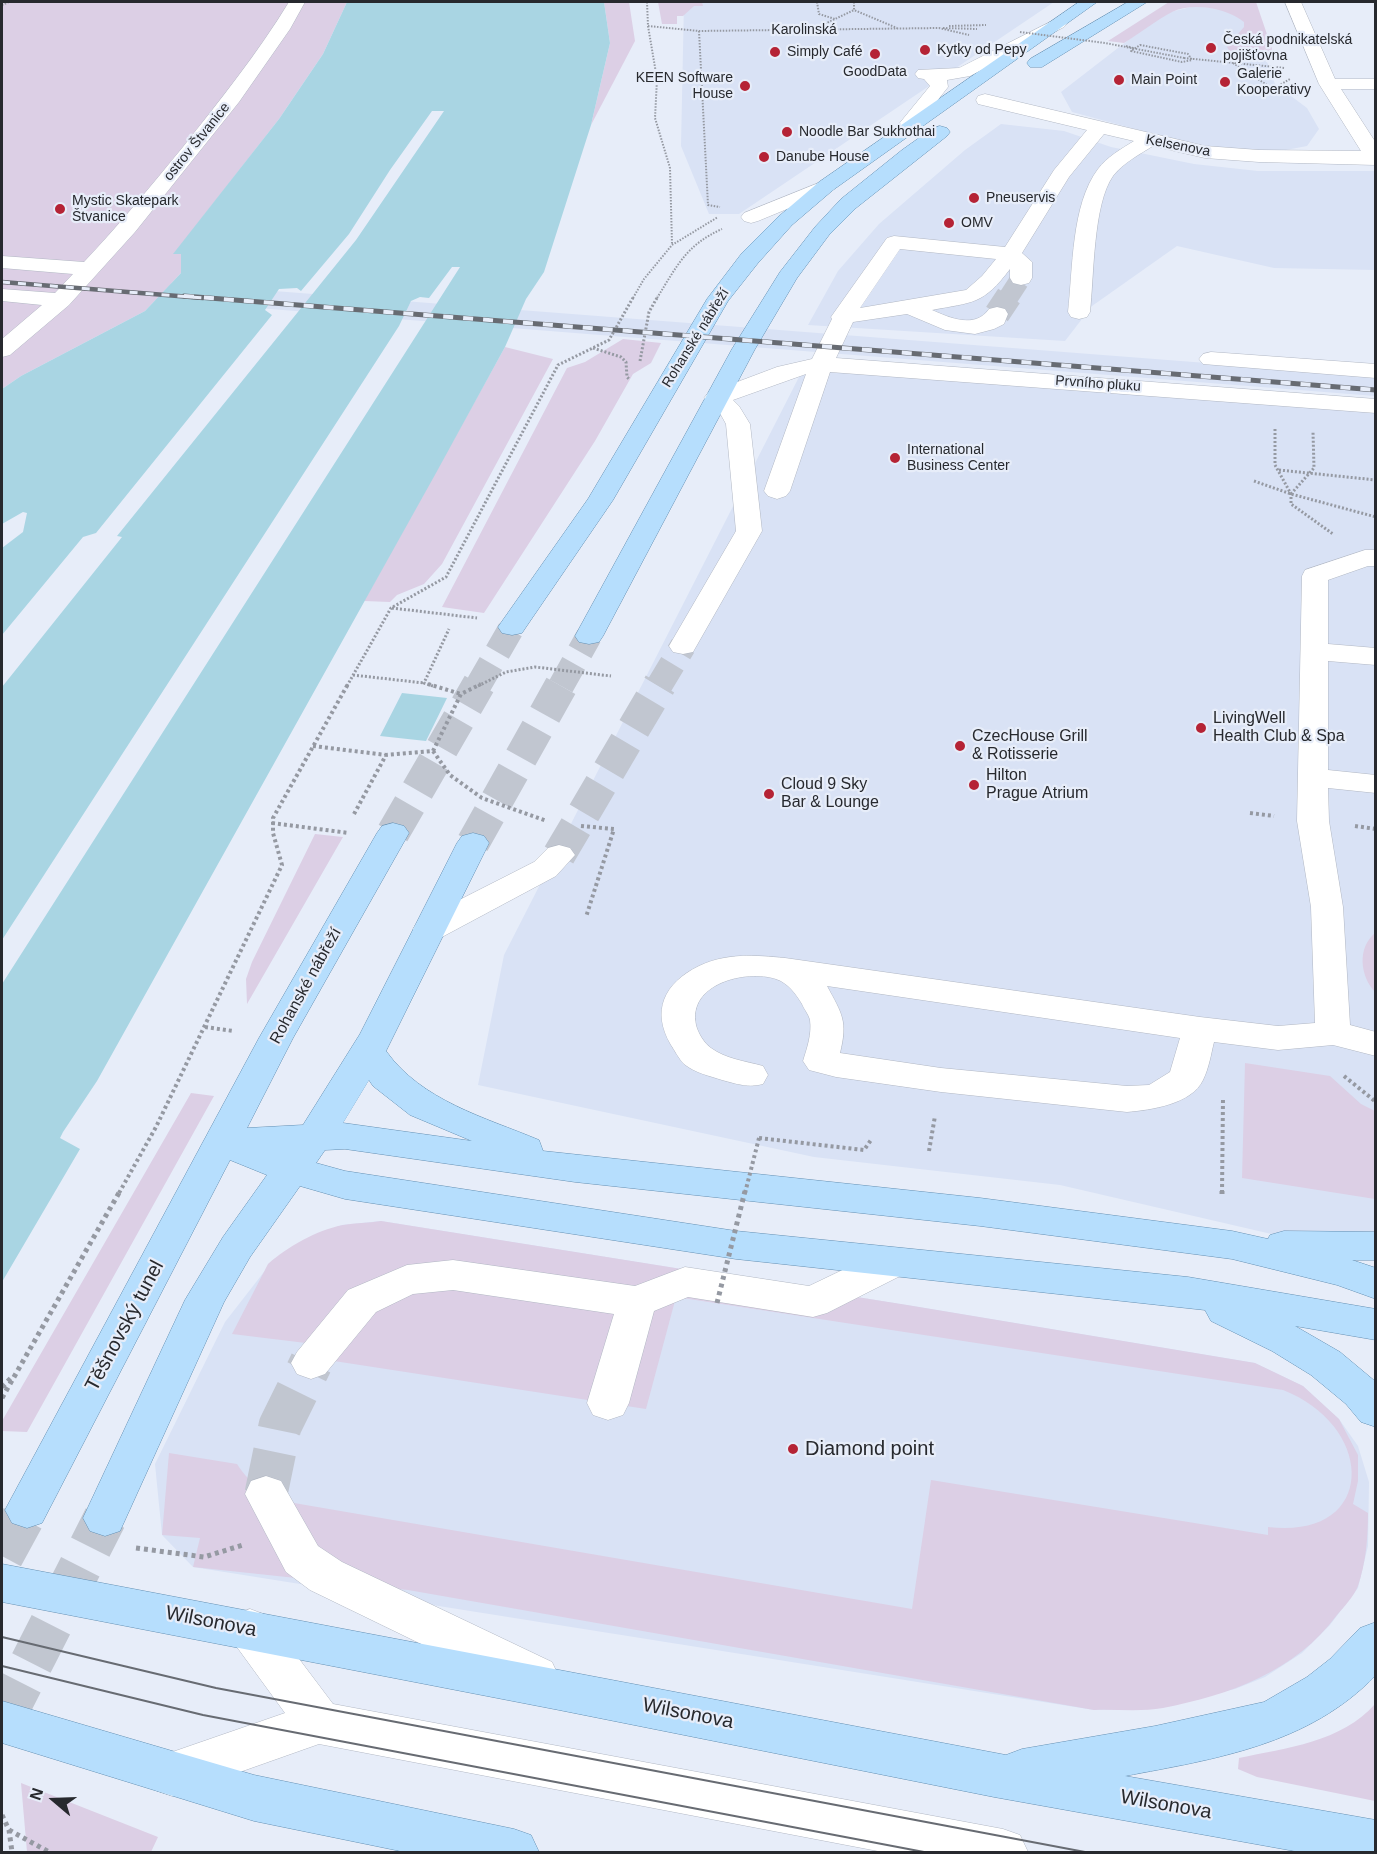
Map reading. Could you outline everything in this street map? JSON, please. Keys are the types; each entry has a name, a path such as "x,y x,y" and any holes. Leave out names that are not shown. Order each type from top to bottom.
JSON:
{"main road":[{"name":"Rohanské nábřeží","path":"512,627 600,500 718,299 750,258 785,222 826,186 1089,2"},
{"path":"1023,72 1139,2"},
{"path":"589,636 766,307 794,266 823,229 860,193 1004,86"},
{"name":"Rohanské nábřeží","path":"223,1143 276,1038 393,833"},
{"path":"105,1518 204,1299 226,1260 315,1136 368,1052 473,843"},
{"path":"368,1052 386,1077 423,1106 575,1169"},
{"path":"223,1143 345,1136 575,1169 980,1212 1232,1245 1342,1272 1376,1284"},
{"path":"223,1143 290,1170 345,1185 407,1195 736,1245 1188,1292 1376,1325"},
{"name":"Těšnovský tunel","path":"27,1510 223,1143"},
{"path":"1232,1245 1376,1246"},
{"path":"1188,1292 1279,1336 1317,1358 1351,1382 1376,1410"},
{"name":"Wilsonova","path":"2,1583 994,1775 1376,1843"},
{"path":"994,1775 1141,1752 1254,1727 1288,1714 1322,1693 1360,1661 1376,1642"},
{"path":"2,1722 264,1801 514,1852"}],"street":[{"name":"ostrov Štvanice","path":"2,350 61,300 128,228 232,98 281,29 297,2"},
{"path":"1293,2 1328,84 1375,158"},
{"path":"904,130 939,87 938,81 927,75 964,72 1058,23"},
{"path":"1328,84 1376,84"},
{"name":"Kelsenova","path":"986,100 1149,140 1229,155 1375,158"},
{"path":"842,317 973,295 990,281 1011,254 1061,174 1099,128"},
{"path":"1079,312 1093,198 1102,177 1120,158 1149,140"},
{"path":"751,217 826,186"},
{"path":"777,491 820,364 842,317 869,272 894,242 968,265 1011,254"},
{"path":"1011,254 1021,262 1021,278"},
{"path":"2,262 90,269"},
{"path":"842,317 953,284 968,265"},
{"path":"2,295 61,300"},
{"path":"910,307 935,321 968,328 987,326 996,319 997,314"},
{"path":"1210,359 1376,371"},
{"name":"Prvního pluku","path":"716,398 785,372 820,364 1376,406"},
{"path":"683,646 749,531 738,424 731,411 716,398"},
{"path":"1333,1033 1327,907 1313,820 1315,576 1370,558"},
{"path":"1314,651 1376,657"},
{"path":"1313,777 1376,784"},
{"path":"430,929 545,869 559,855"},
{"path":"750,1075 717,1066 697,1055 678,1031 676,1010 686,991 704,978 725,969 752,966 785,969 1200,1029 1278,1038 1333,1033 1376,1044"},
{"path":"785,969 809,985 827,1018 827,1037 821,1061 941,1080 1127,1099 1156,1097 1186,1079 1200,1029"},
{"path":"310,1363 362,1301 407,1281 453,1275 637,1302 685,1282 813,1302 892,1263"},
{"path":"608,1403 637,1302"},
{"path":"266,1494 302,1559 326,1576 559,1689"},
{"path":"249,1629 319,1723"},
{"path":"172,1774 319,1723 1003,1852"}],"path":[{"path":"2,5 9,2"},
{"path":"2,1398 156,1127 282,865 282,856 272,836 272,823 391,608 446,577 558,365 609,340 644,279 672,245 670,168 655,118 657,79 648,26 647,2"},
{"path":"817,2 819,14 836,19"},
{"name":"Karolinská","path":"854,2 854,10 901,30"},
{"path":"812,30 854,10"},
{"path":"939,28 959,24 982,25"},
{"name":"Karolinská","path":"648,26 699,31 901,30"},
{"path":"939,28 970,35"},
{"path":"901,30 956,28"},
{"path":"699,31 708,205 724,207"},
{"path":"1020,32 1105,43 1192,60 1285,68"},
{"path":"1126,47 1133,48 1140,45 1188,54 1192,60"},
{"path":"1133,48 1131,51 1182,62 1192,60"},
{"path":"1232,63 1281,94 1303,96"},
{"path":"1272,89 1291,78"},
{"path":"639,363 649,312 683,255 711,234 751,217"},
{"path":"592,348 621,357 627,366 627,377 632,382"},
{"path":"1275,420 1275,465 1291,494 1291,504 1370,558"},
{"path":"1291,494 1314,468 1313,424"},
{"path":"1278,470 1376,480"},
{"path":"1254,481 1291,494 1376,517"},
{"path":"391,608 484,618"},
{"path":"424,683 449,629"},
{"path":"313,746 387,755 433,751 461,694 506,672 535,668 611,676"},
{"path":"353,675 424,683 461,694"},
{"path":"354,814 387,755"},
{"path":"272,823 353,833"},
{"path":"205,1027 235,1032"},
{"path":"1342,1073 1376,1102"},
{"path":"1222,1194 1223,1086"},
{"path":"717,1303 759,1138 864,1150 871,1140"},
{"path":"2,1387 18,1372"},
{"path":"132,1547 204,1557 286,1532"},
{"path":"2,1815 9,1830 12,1852"},
{"path":"9,1830 49,1852"}],"shaded area":[{"path":"2,2 347,2 323,54 279,119 174,254 181,254 181,273 145,311 21,376 2,389"},
{"path":"347,2 604,2 610,43 591,125 544,272 526,299 505,347 436,473 97,1081 63,1132 60,1138 80,1149 2,1282 2,984 460,267 452,267 429,298 420,297 411,301 399,326 2,940 2,687 122,537 117,536 356,240 444,111 432,111 390,170 349,234 301,291 297,288 279,289 265,310 272,315 96,533 83,537 2,635 2,548 23,532 27,513 23,512 2,524 2,389 21,376 145,311 181,273 181,254 173,254 279,119 323,54"},
{"path":"604,2 629,2 635,41 591,125 610,43"},
{"path":"658,2 702,2 703,6 694,6 683,16 677,16 677,24 662,24"},
{"path":"684,2 1054,2 739,214 709,214 681,146"},
{"path":"1169,2 1256,2 1273,52 1256,60 1236,56 1227,47 1244,27 1244,22 1219,10 1199,7 1189,7 1172,12 1124,43 1108,41"},
{"name":"Main Point","path":"1195,6 1235,11 1255,28 1275,84 1307,108 1319,129 1307,146 1270,153 1229,151 1172,139 1072,112 1061,92 1162,14"},
{"path":"1001,124 1064,131 1111,147 1194,164 1258,171 1375,171 1375,270 1274,268 1177,246 1092,306 1065,341 808,325 838,271 879,224 965,150"},
{"path":"2,270 1375,376 1375,396 143,299"},
{"path":"623,339 661,343 651,363 633,374 595,441 484,613 442,607 567,368 585,362"},
{"path":"505,347 553,359 442,564 424,584 397,595 390,602 364,601"},
{"path":"841,359 1375,410 1375,1258 1060,1185 814,1157 478,1085 504,955 799,377"},
{"path":"402,693 447,698 426,741 380,736"},
{"path":"315,834 343,837 247,1004 246,979 252,962"},
{"path":"1375,933 1375,992 1366,978 1363,954 1369,939"},
{"path":"1245,1063 1330,1076 1361,1104 1375,1111 1375,1199 1242,1178"},
{"path":"191,1093 214,1096 27,1432 2,1431 2,1421"},
{"path":"381,1221 1255,1363 1303,1386 1339,1419 1358,1446 1369,1482 1368,1546 1358,1588 1330,1625 1302,1653 1265,1677 1235,1689 1161,1708 1094,1710 193,1567 162,1535 155,1464 225,1322 274,1259 313,1236 342,1225"},
{"path":"381,1221 1255,1363 1303,1386 1339,1419 1358,1455 1358,1481 1353,1504 1368,1513 1368,1532 1358,1586 1349,1601 1320,1635 1301,1652 1259,1678 1212,1696 1163,1708 1094,1710 408,1590 193,1567 200,1538 162,1535 169,1453 237,1464 248,1479 261,1490 294,1503 912,1609 931,1480 1268,1535 1268,1527 1304,1526 1330,1516 1345,1499 1352,1477 1348,1453 1336,1429 1314,1407 1283,1390 676,1297 646,1409 334,1361 314,1344 232,1334 268,1264 303,1240 323,1231 343,1225"},
{"path":"1375,1704 1375,1801 1257,1777 1238,1769 1239,1758 1294,1747 1330,1735 1362,1717"},
{"path":"21,1783 158,1837 151,1852 27,1852"}],"tunnel":[{"path":"1008,298 1021,278"},
{"path":"997,314 1009,296"},
{"path":"478,686 512,627"},
{"path":"561,686 589,636"},
{"path":"659,686 683,646"},
{"path":"393,833 479,684"},
{"path":"473,843 562,684"},
{"path":"559,855 660,684"},
{"path":"266,1494 280,1426 311,1363"},
{"path":"2,1556 27,1510"},
{"path":"2,1721 105,1518"}],"tram line":[{"path":"2,1637 216,1688 1085,1852"},
{"path":"2,1666 203,1715 924,1852"}],"railway":[{"path":"2,282 203,298"},
{"path":"184,296 1376,390"}],"place":[{"name":"Česká podnikatelská pojišťovna","path":"1211,48"},
{"name":"Kytky od Pepy","path":"925,50"},
{"name":"Simply Café","path":"775,52"},
{"name":"GoodData","path":"875,54"},
{"name":"Main Point","path":"1119,80"},
{"name":"Galerie Kooperativy","path":"1225,82"},
{"name":"KEEN Software House","path":"745,86"},
{"name":"Noodle Bar Sukhothai","path":"787,132"},
{"name":"Danube House","path":"764,157"},
{"name":"Pneuservis","path":"974,198"},
{"name":"Mystic Skatepark Štvanice","path":"60,209"},
{"name":"OMV","path":"949,223"},
{"name":"International Business Center","path":"895,458"},
{"name":"LivingWell Health Club & Spa","path":"1201,728"},
{"name":"CzecHouse Grill & Rotisserie","path":"960,746"},
{"name":"Hilton Prague Atrium","path":"974,785"},
{"name":"Cloud 9 Sky Bar & Lounge","path":"769,794"},
{"name":"Diamond point","path":"793,1449"}]}
